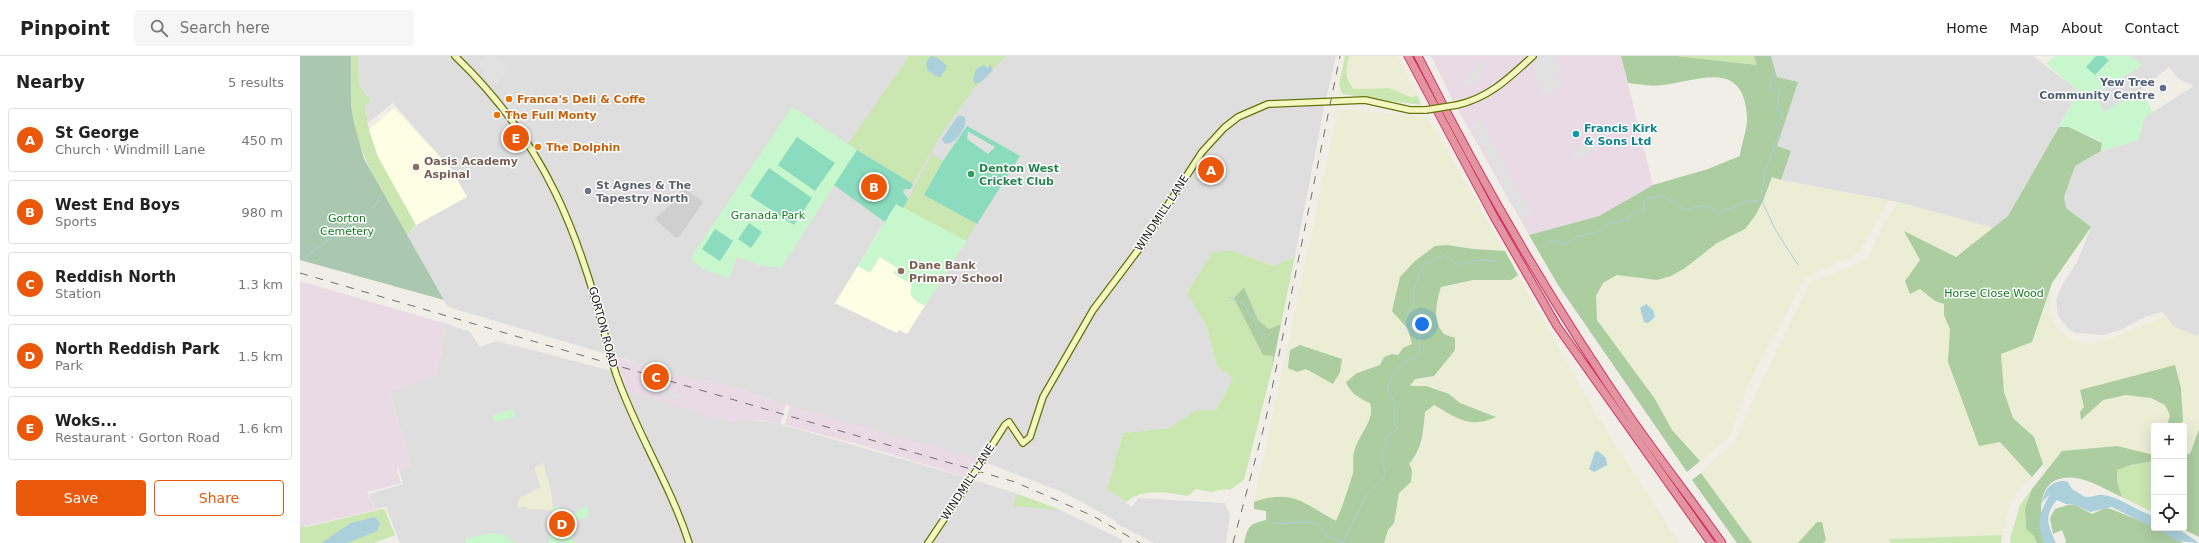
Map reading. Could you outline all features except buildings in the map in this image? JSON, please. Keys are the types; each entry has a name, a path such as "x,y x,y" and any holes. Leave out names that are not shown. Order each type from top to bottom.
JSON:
{"highway":[{"path":"1408,56 1489,209 1557,326 1711,543"},
{"path":"1418,56 1500,208 1567,318 1633,420 1722,543"}],"street":[{"name":"GORTON ROAD","path":"455,56 471,71 509,116 541,163 567,214 585,263 616,374 631,410 672,496 689,543"},
{"name":"WINDMILL LANE","path":"928,543 1005,425 1009,422 1022,443 1030,437 1043,397 1093,310 1142,245 1202,152 1224,128 1238,117 1268,104 1365,100 1410,110 1426,110 1471,102 1500,86 1533,56"}],"shaded area":[{"path":"358,56 1336,56 1324,108 1295,256 1274,266 1229,250 1187,292 1207,328 1216,365 1233,378 1216,410 1196,410 1169,428 1123,433 1107,489 1132,507 1138,498 1225,503 1230,515 1226,543 1154,543 1117,524 1116,521 1067,494 985,462 786,405 727,385 681,376 448,307 407,235 418,224 466,197 452,170 393,103 368,123 365,105 371,100 359,86"},
{"path":"484,56 494,56 506,67 504,70 506,72 496,84 493,82 491,84 483,76 485,69 479,63"},
{"path":"1349,56 1398,56 1418,96 1410,97 1389,88 1354,89 1349,84 1346,70"},
{"path":"1431,56 1621,56 1653,185 1599,216 1529,235 1452,99"},
{"path":"1546,56 1554,56 1561,68 1555,72 1563,87 1543,95 1535,73 1537,72 1535,61"},
{"path":"1771,56 2033,56 2079,91 2008,216 1993,228 1898,202 1781,180 1791,151 1777,146 1797,82 1777,77"},
{"path":"2129,56 2199,56 2199,334 2197,336 2174,327 2162,312 2145,317 2120,330 2104,335 2076,333 2069,329 2058,316 2056,300 2062,285 2077,262 2091,227 2066,208 2064,197 2075,166 2101,151 2138,140 2145,117 2194,86 2179,79 2169,67 2141,90 2104,113 2095,94 2141,66 2139,62"},
{"path":"1484,61 1488,65 1473,83 1471,81 1467,86 1462,81 1479,62 1481,64"},
{"name":"Oasis Academy Aspinal","path":"394,108 452,170 467,197 416,225 381,164 369,130"},
{"path":"1338,109 1425,117 1430,121 1505,251 1473,249 1447,245 1435,246 1422,256 1392,311 1408,329 1412,344 1380,365 1357,373 1348,387 1360,399 1370,403 1372,410 1366,428 1354,452 1353,472 1343,506 1336,521 1304,501 1264,499 1254,502"},
{"path":"1481,120 1532,214 1522,220 1471,126"},
{"path":"968,132 995,147 988,154 967,139"},
{"path":"1594,142 1597,148 1575,159 1572,152"},
{"path":"1772,177 1788,182 1889,200 1859,253 1805,278 1749,383 1731,433 1727,439 1700,461 1672,430 1655,399 1597,320 1596,296 1603,283 1617,275 1627,275 1641,279 1671,276 1685,268 1717,243 1736,234 1755,216 1766,196"},
{"path":"683,187 703,202 680,236 676,238 655,219 670,205"},
{"path":"1898,202 1993,228 1955,257 1905,232 1920,260 1920,289 1935,301 1944,304 1944,315 1950,329 1948,362 1955,377 2000,442 2032,477 2019,490 2010,504 2002,535 1890,539 1890,543 1823,543 1826,540 1818,522 1798,543 1752,543 1701,473 1733,443 1809,283 1861,262 1870,255 1884,222"},
{"name":"Dane Bank Primary School","path":"896,204 966,241 907,334 899,330 897,333 835,303"},
{"path":"1518,275 1598,417 1679,543 1384,543 1388,530 1394,523 1399,493 1411,481 1409,464 1417,456 1423,440 1425,412 1434,405 1459,419 1495,417 1460,403 1449,394 1426,386 1410,386 1415,379 1434,376 1455,350 1440,330 1437,321 1436,305 1441,287 1473,280 1511,280"},
{"path":"300,281 447,324 436,375 390,393 411,466 397,470 401,483 367,492 375,510 306,526 300,526"},
{"path":"2050,291 2051,314 2057,329 2074,341 2091,343 2104,341 2166,316 2174,327 2197,336 2199,334 2199,429 2190,454 2187,454 2187,423 2151,423 2151,455 2062,451 2045,472 2034,437 2013,418 2004,392 2001,354 2032,342"},
{"path":"447,324 470,332 480,347 497,341 620,373 628,391 664,401 753,420 780,424 971,479 1018,494 1014,506 1058,509 1123,540 1121,543 400,543 386,507 375,509 369,494 403,484 399,470 411,466 390,392 436,375"},
{"path":"615,357 681,376 727,385 786,405 780,424 761,420 732,423 628,391"},
{"path":"661,385 673,389 672,393 680,395 679,400 648,390 649,386 660,388"},
{"path":"790,406 980,460 969,478 858,444 789,426 785,424"},
{"path":"543,463 551,490 553,510 529,509 522,506 520,508 518,506 518,502 521,497 541,487 534,468"}],"green space":[{"name":"Gorton Cemetery","path":"300,56 351,56 351,105 354,123 364,159 444,300 300,260"},
{"path":"351,56 358,56 359,86 371,100 365,106 369,130 377,155 416,225 407,235 383,195 369,167 358,139 351,107"},
{"path":"909,56 1006,56 972,91 938,139 913,184 848,144"},
{"path":"1345,56 1349,56 1347,77 1354,89 1389,88 1410,97 1418,96 1421,105 1342,94 1339,84"},
{"path":"1621,56 1676,56 1757,65 1754,56 1771,56 1777,77 1798,82 1777,146 1791,151 1781,180 1772,177 1763,201 1755,216 1745,229 1717,243 1685,268 1671,276 1657,280 1617,275 1603,283 1596,296 1597,320 1655,399 1672,430 1700,461 1687,472 1558,285 1529,235 1599,216 1653,185 1708,169 1740,156 1747,117 1744,99 1738,87 1729,80 1717,77 1658,86 1628,83"},
{"path":"1676,56 1754,56 1758,65"},
{"path":"2055,56 2129,56 2139,62 2141,66 2095,94 2104,112 2141,90 2153,112 2145,117 2138,140 2101,151 2102,143 2099,140 2069,127 2059,127 2079,91 2046,64"},
{"path":"2096,56 2104,56 2109,60 2095,75 2086,67"},
{"name":"Granada Park","path":"792,107 857,150 781,268 759,265 737,257 729,278 703,269 690,259"},
{"name":"Denton West Cricket Club","path":"967,126 1020,156 977,224 924,195 943,161"},
{"name":"Horse Close Wood","path":"2059,127 2069,127 2102,143 2101,151 2075,166 2064,197 2066,208 2091,227 2052,283 2032,342 2001,354 2004,392 2013,418 2034,437 2043,464 2032,477 2000,442 1979,446 1948,362 1950,329 1944,315 1944,304 1935,301 1920,289 1910,294 1905,281 1920,260 1904,231 1956,257 2008,216"},
{"path":"797,137 835,163 815,191 778,165"},
{"path":"857,150 913,184 911,189 905,189 903,192 908,199 903,208 896,204 885,222 834,185"},
{"path":"932,154 943,161 924,195 977,224 966,241 903,208"},
{"path":"769,168 812,198 794,225 750,196"},
{"path":"896,204 966,241 925,306 913,298 911,293 912,285 893,273 897,268 880,257 870,273 858,266"},
{"path":"749,223 762,232 751,248 738,239"},
{"path":"715,229 733,241 720,261 702,249"},
{"path":"1447,245 1473,249 1505,251 1518,275 1511,280 1473,280 1441,287 1436,317 1440,329 1444,334 1455,338 1455,350 1434,376 1415,379 1410,386 1426,386 1449,394 1460,403 1496,417 1478,422 1471,422 1457,418 1434,405 1425,412 1420,446 1409,464 1412,470 1411,482 1399,493 1394,523 1388,530 1384,543 1244,543 1248,529 1256,523 1266,520 1266,511 1254,509 1254,502 1268,498 1289,497 1298,500 1336,521 1353,473 1354,452 1371,415 1370,403 1356,395 1346,382 1357,373 1380,365 1384,357 1392,354 1398,355 1403,348 1412,344 1408,329 1392,311 1400,277 1415,261 1435,246"},
{"path":"1229,250 1274,266 1295,256 1281,324 1269,329 1258,320 1244,287 1234,298 1273,356 1272,369 1244,480 1230,490 1224,489 1211,492 1196,489 1188,496 1156,492 1140,495 1126,502 1107,489 1123,433 1169,428 1196,410 1216,410 1233,378 1216,365 1207,328 1187,293 1212,253"},
{"path":"1244,287 1258,320 1269,329 1281,324 1272,369 1273,356 1263,355 1234,298"},
{"path":"1300,345 1342,359 1340,372 1333,384 1306,369 1297,372 1288,368 1290,350"},
{"path":"2175,365 2181,388 2183,421 2181,423 2168,423 2170,415 2165,405 2151,398 2126,395 2103,400 2081,420 2080,412 2084,407 2080,390"},
{"path":"512,409 516,416 496,422 491,416"},
{"path":"2199,429 2199,537 2187,531 2187,454 2190,454"},
{"path":"2117,446 2151,454 2151,462 2131,465 2117,470 2117,482 2122,497 2082,479 2062,478 2053,482 2046,489 2042,498 2041,520 2045,543 2037,543 2034,536 2026,529 2025,508 2032,489 2062,451"},
{"path":"2151,462 2151,512 2122,497 2117,482 2117,470 2131,465"},
{"path":"1701,473 1752,543 1737,543 1692,480"},
{"path":"2032,489 2025,508 2026,529 2034,536 2037,543 2011,543 2010,539 2020,505"},
{"path":"1018,494 1058,509 1013,506"},
{"path":"2068,505 2075,505 2092,514 2105,508 2111,509 2151,526 2151,531 2161,531 2183,543 2065,543 2066,541 2062,530 2053,534 2050,518 2055,509"},
{"path":"553,506 564,511 569,517 586,506 589,509 587,517 574,521 571,531 573,543 549,543"},
{"path":"382,509 385,510 395,535 374,543 300,543 300,526 307,527"},
{"path":"1817,522 1822,522 1826,540 1823,543 1798,543"},
{"path":"490,533 504,535 515,543 466,543 465,539"},
{"path":"2002,535 2001,543 1890,543 1890,539"}],"water":[{"path":"931,56 938,58 947,66 941,77 938,77 928,71 926,63"},
{"path":"984,65 987,68 990,65 993,70 982,81 975,84 973,80 976,69"},
{"path":"958,116 963,116 965,118 962,131 952,142 944,143 942,139"},
{"path":"1646,304 1653,310 1655,317 1648,323 1644,322 1640,308"},
{"path":"1598,451 1606,458 1607,465 1594,472 1589,469 1595,452"},
{"path":"2059,481 2068,482 2072,489 2085,497 2104,495 2151,515 2151,526 2112,507 2090,512 2075,505 2066,504 2057,500 2048,516 2049,526 2056,543 2044,543 2039,522 2041,512 2050,494 2042,502 2049,487"},
{"path":"375,517 380,523 377,531 347,543 321,543 351,523"},
{"path":"2160,531 2181,531 2199,543 2177,541"}],"waterway":[{"path":"1543,247 1550,241 1565,244 1578,236 1597,232 1607,224 1626,220 1633,213 1645,210 1643,202 1647,198 1663,196 1685,210 1705,205 1720,213 1746,201 1761,200 1765,171 1780,132 1776,125 1783,115 1777,108 1779,90 1769,88 1774,73"},
{"path":"372,208 382,198"},
{"path":"1761,199 1775,229 1798,265"},
{"path":"355,221 367,212"},
{"path":"336,235 349,225"},
{"path":"303,259 331,238"},
{"path":"1343,543 1366,496 1385,476 1382,453 1386,446 1387,437 1397,429 1394,421 1395,403 1387,389 1399,366 1416,356 1419,350 1420,344 1418,333 1407,315 1413,305 1414,288 1424,264 1444,255 1455,263 1459,264 1480,260 1497,261"},
{"path":"1228,297 1244,304 1265,338"},
{"path":"1274,523 1315,523 1320,526 1326,536 1342,541"}],"railway":[{"path":"1233,543 1265,423 1340,56"},
{"path":"300,273 1015,482 1093,516 1140,543"}],"place":[{"name":"Yew Tree Community Centre","path":"2163,88"},
{"name":"Franca's Deli & Coffe","path":"509,99"},
{"name":"The Full Monty","path":"497,115"},
{"name":"Francis Kirk & Sons Ltd","path":"1576,134"},
{"name":"Woks...","path":"516,138"},
{"name":"The Dolphin","path":"538,147"},
{"name":"Oasis Academy Aspinal","path":"416,167"},
{"name":"St George","path":"1211,170"},
{"name":"Denton West Cricket Club","path":"971,174"},
{"name":"West End Boys","path":"874,187"},
{"name":"St Agnes & The Tapestry North","path":"588,191"},
{"name":"Dane Bank Primary School","path":"901,271"},
{"name":"Reddish North","path":"656,377"},
{"name":"North Reddish Park","path":"562,524"}]}
